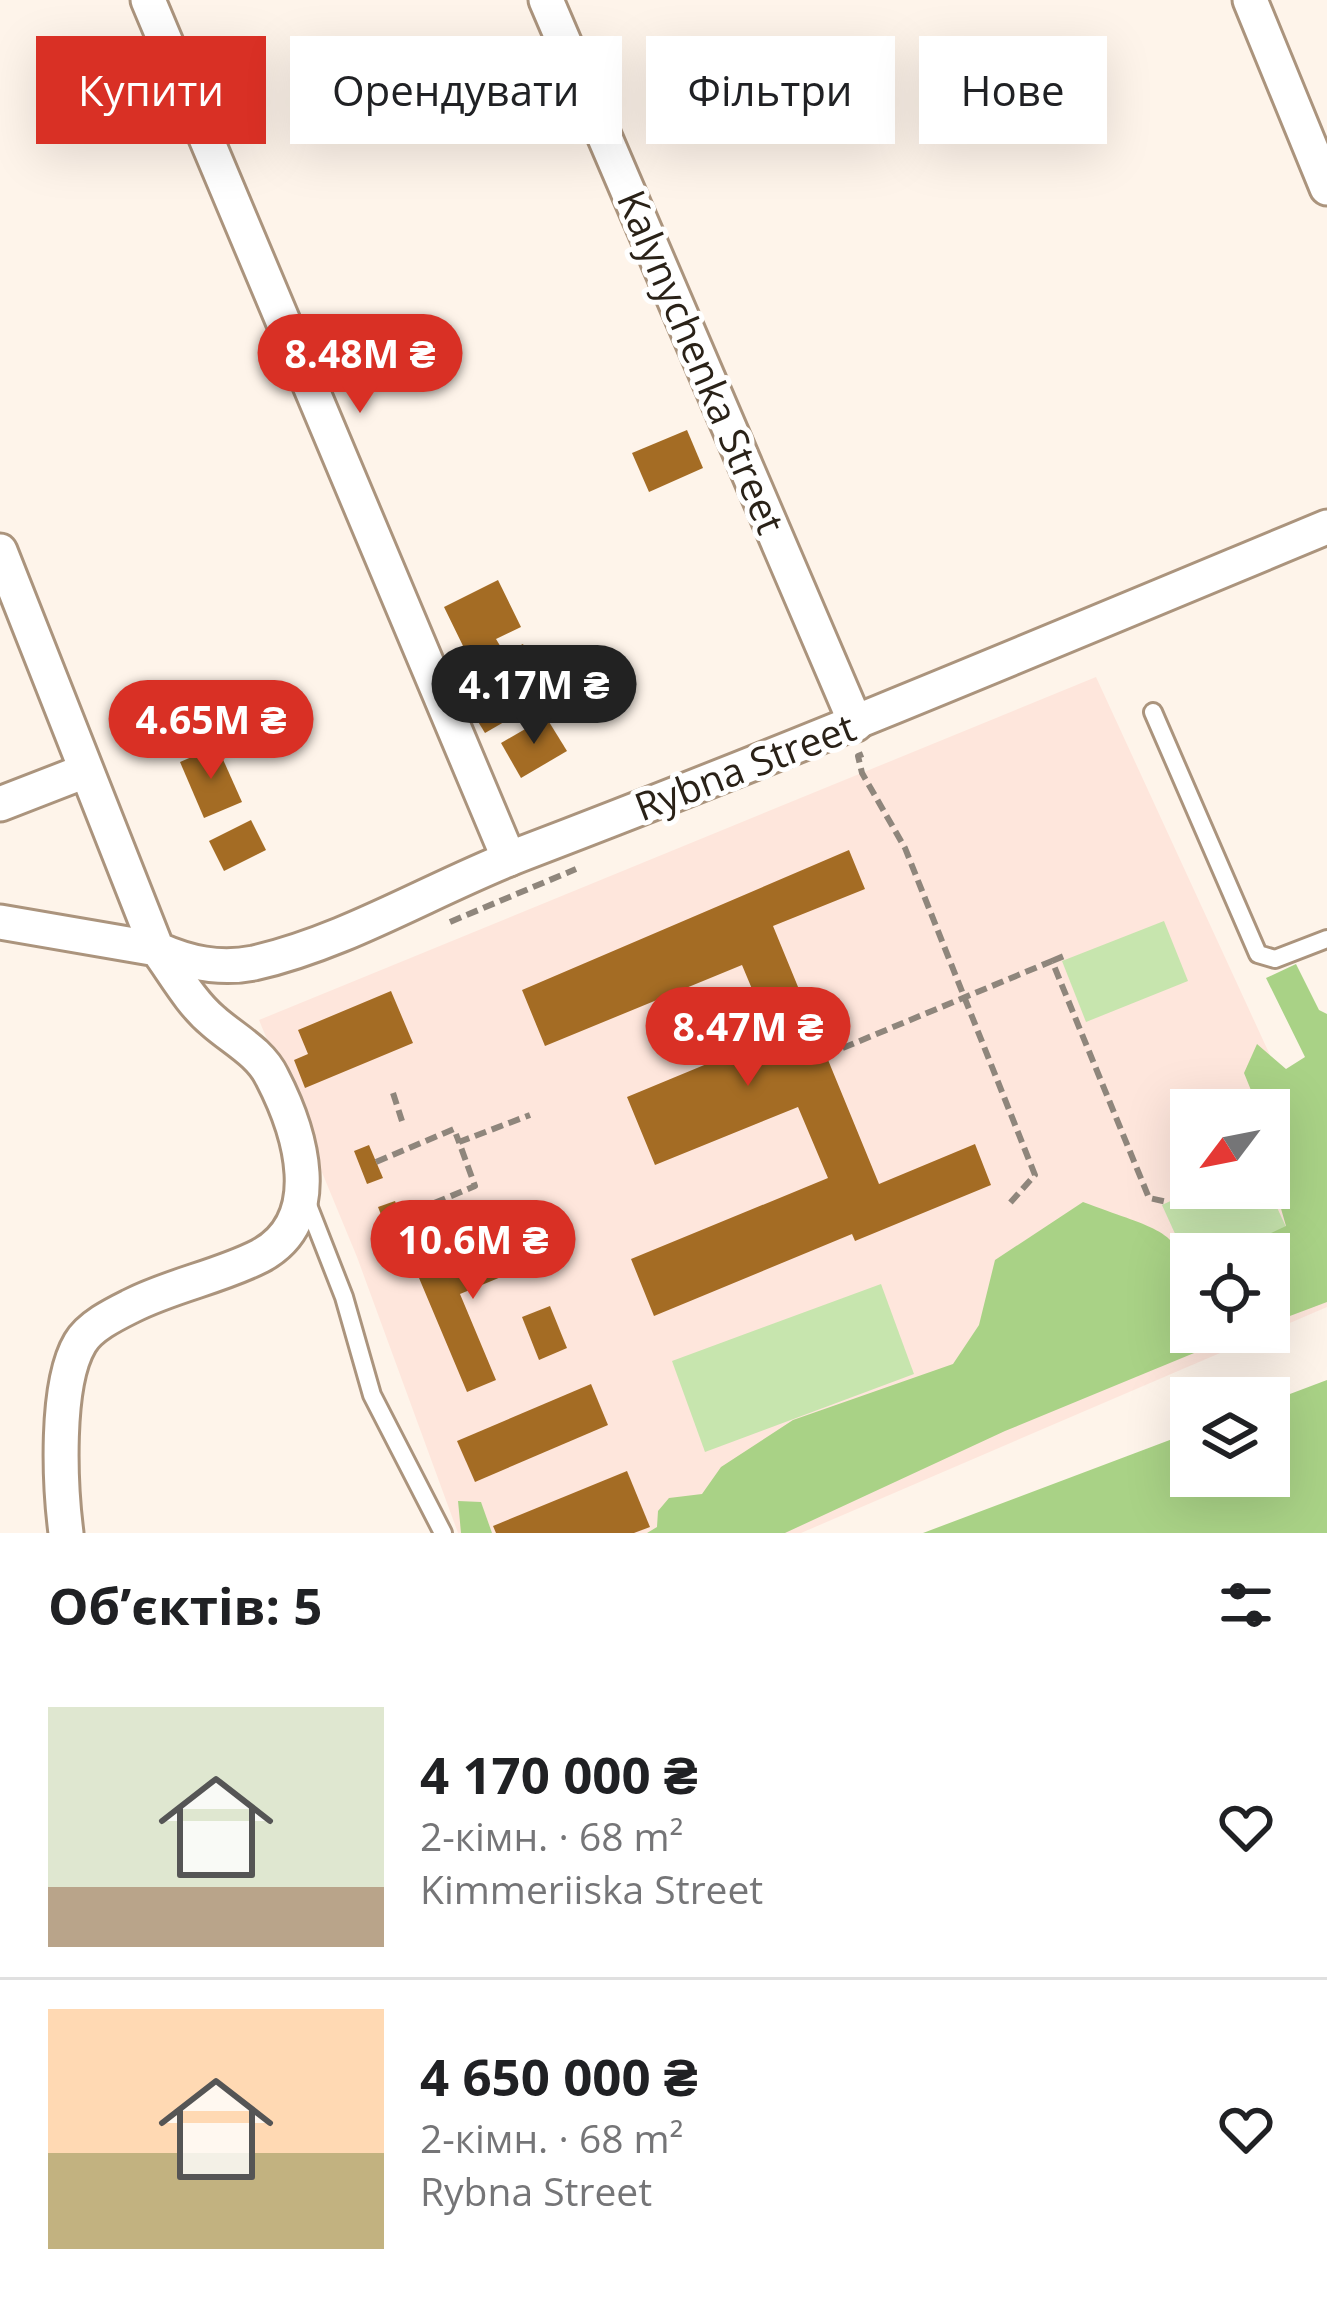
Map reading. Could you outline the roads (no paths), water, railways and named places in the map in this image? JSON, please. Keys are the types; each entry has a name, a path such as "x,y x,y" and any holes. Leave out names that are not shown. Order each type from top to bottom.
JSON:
{"street":[{"path":"148,0 509,859"},
{"name":"Kalynychenka Street","path":"546,0 867,736"},
{"path":"1250,0 1327,188"},
{"name":"Rybna Street","path":"0,922 157,949 185,962 248,964 509,859 867,736 1327,526"},
{"path":"0,551 157,949 210,1020 271,1073 301,1151 304,1194 294,1225 263,1255 140,1301 108,1317 80,1343 64,1407 59,1480 66,1533"},
{"path":"0,804 85,771"}],"lane":[{"path":"1153,712 1258,954 1275,959 1327,939"},
{"path":"304,1194 344,1298 372,1395 443,1533"}]}
